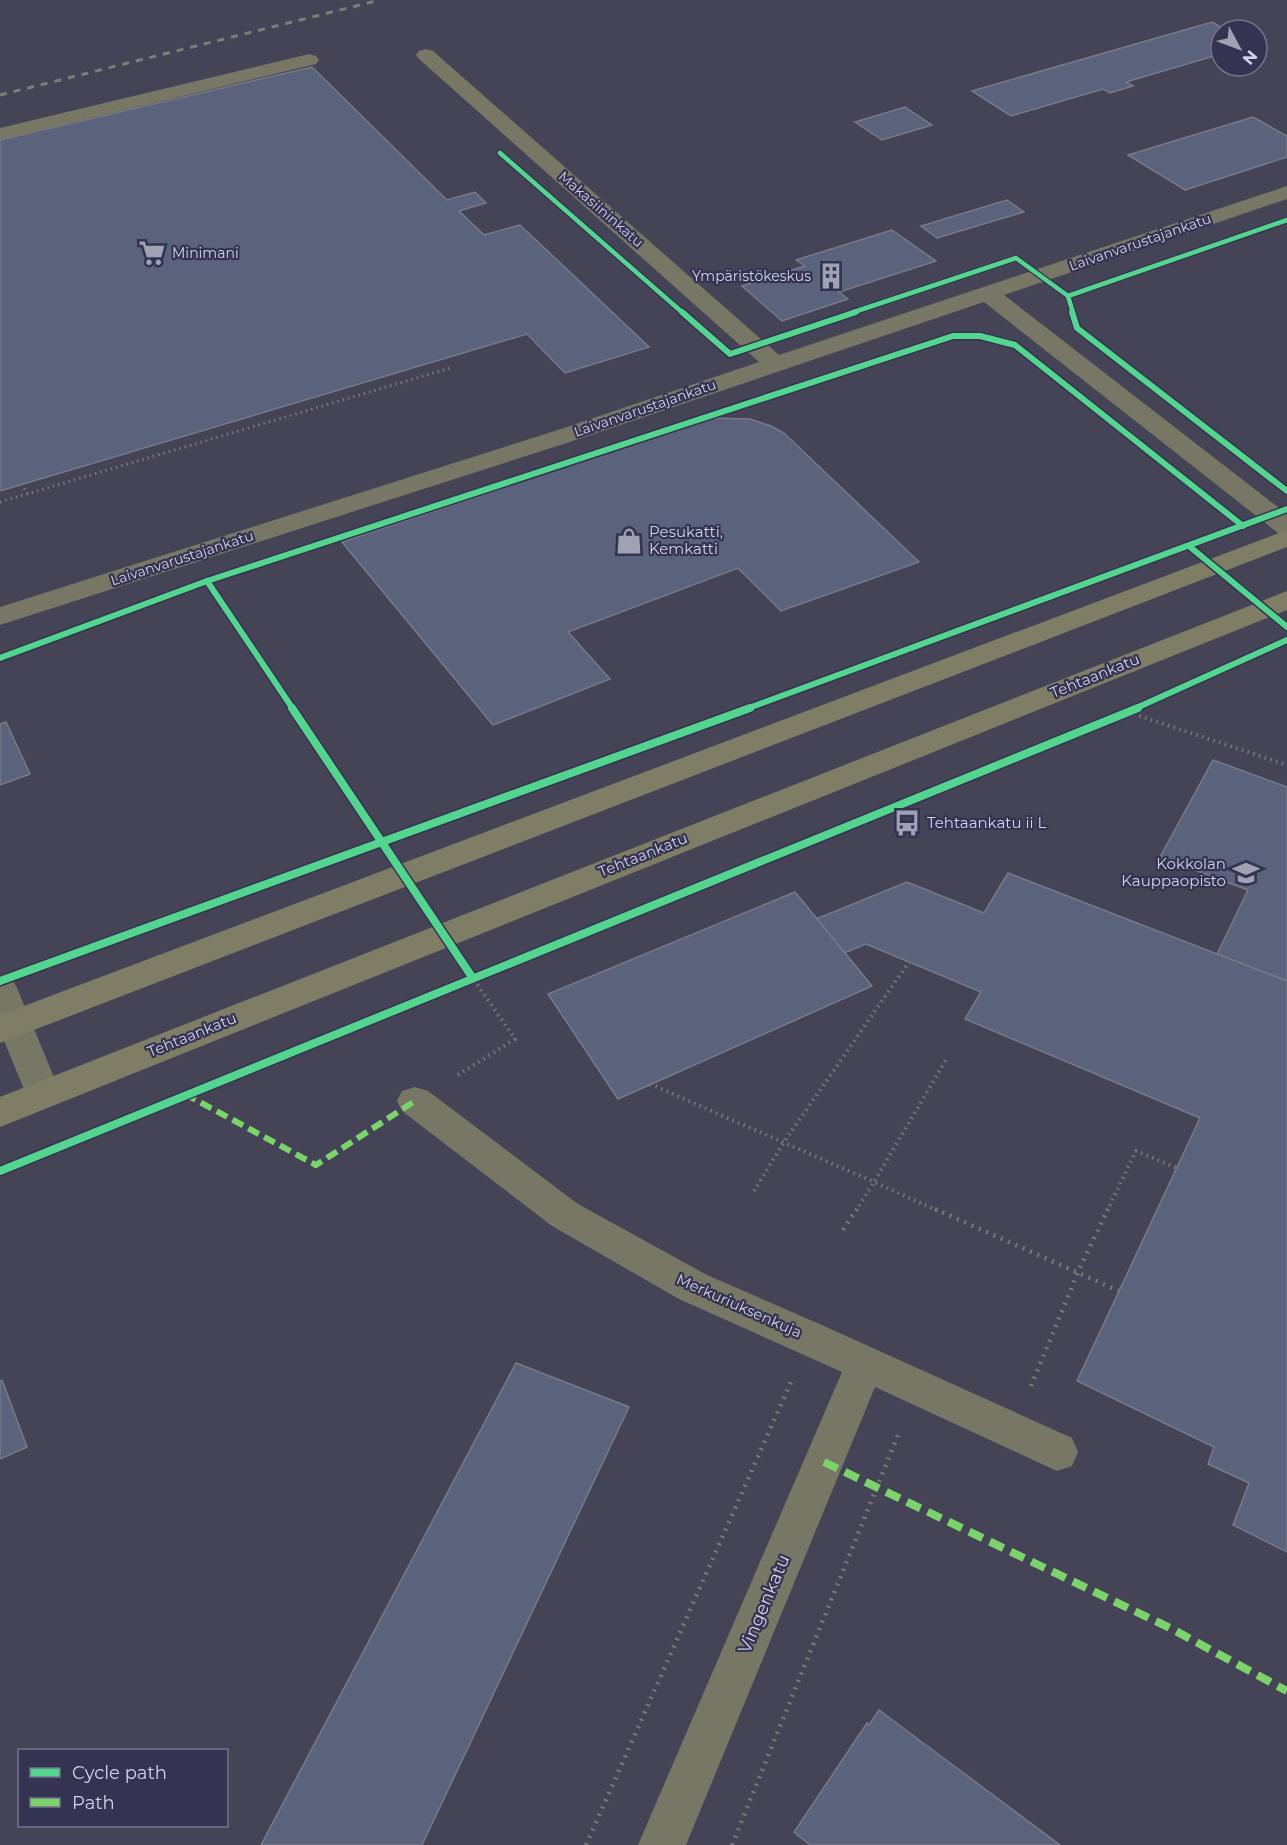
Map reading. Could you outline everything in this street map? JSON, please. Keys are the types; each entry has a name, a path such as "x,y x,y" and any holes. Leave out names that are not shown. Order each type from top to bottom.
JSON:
{"main road":[{"path":"7,1026 414,873 1287,538"},
{"name":"Tehtaankatu","path":"0,1112 1287,600"}],"street":[{"name":"Makasiininkatu","path":"426,55 775,364"},
{"path":"0,134 309,60"},
{"name":"Laivanvarustajankatu","path":"0,616 559,437 1287,192"},
{"path":"986,292 1287,527"},
{"path":"0,988 7,1026 43,1094"},
{"name":"Merkuriuksenkuja","path":"415,1101 565,1215 693,1287 810,1338 1057,1452"},
{"name":"Vingenkatu","path":"662,1845 865,1364"}],"path":[{"path":"0,502 450,368"},
{"path":"21,484 28,494"},
{"path":"1118,717 1139,707"},
{"path":"1128,712 1287,765"},
{"path":"415,1101 515,1039 443,935"},
{"path":"754,1191 784,1142 909,962"},
{"path":"461,982 483,973"},
{"path":"843,1230 947,1058"},
{"path":"650,1084 1119,1291"},
{"path":"1012,1431 1078,1272 1136,1151 1177,1168"},
{"path":"586,1845 810,1338"},
{"path":"732,1845 917,1387"}],"building":[{"path":"1209,23 1209,58 1126,82 1133,86 1110,93 1103,89 1011,116 972,91"},
{"path":"312,67 447,200 475,192 486,203 459,211 484,235 520,225 649,347 565,373 527,334 0,491 0,140"},
{"path":"905,107 932,125 882,140 855,122"},
{"path":"1253,117 1287,136 1287,157 1185,190 1128,155"},
{"path":"1007,200 1024,212 937,238 921,226"},
{"name":"Ympäristökeskus","path":"892,230 936,261 839,292 848,299 782,321 742,286 805,266 796,260"},
{"path":"710,418 750,419 784,433 919,562 781,611 738,568 568,632 610,679 493,725 342,542"},
{"path":"6,722 30,774 0,785 0,724"},
{"name":"Kokkolan Kauppaopisto","path":"1213,760 1287,787 1287,981 1217,954 1248,890 1160,857"},
{"path":"1008,873 1287,981 1287,1552 1233,1525 1249,1483 1208,1464 1214,1447 1077,1381 1200,1118 965,1019 981,992 866,944 844,953 816,919 907,882 984,913"},
{"path":"795,892 872,986 618,1099 548,994"},
{"path":"516,1363 629,1407 422,1845 261,1845"},
{"path":"2,1380 27,1447 0,1459 0,1381"},
{"path":"879,1710 1060,1845 810,1845 794,1832 867,1723 869,1725"}],"railway":[{"path":"0,95 380,0"}],"marked path":[{"path":"185,1094 316,1165 415,1101"},
{"path":"824,1462 1172,1629 1287,1691"}],"cycle path":[{"path":"500,153 730,354 1016,258 1068,296"},
{"path":"1287,220 1068,296 1077,328 1287,491"},
{"path":"0,658 207,581 953,336 980,336 1015,345 1243,526"},
{"path":"0,981 381,844 1287,509"},
{"path":"1189,546 1287,627"},
{"path":"207,581 472,977"},
{"path":"0,1171 1128,712 1287,640"}],"place":[{"name":"Minimani","path":"152,253"},
{"name":"Ympäristökeskus","path":"831,276"},
{"name":"Pesukatti, Kemkatti","path":"629,541"},
{"name":"Tehtaankatu ii L","path":"907,823"},
{"name":"Kokkolan Kauppaopisto","path":"1246,873"}]}
